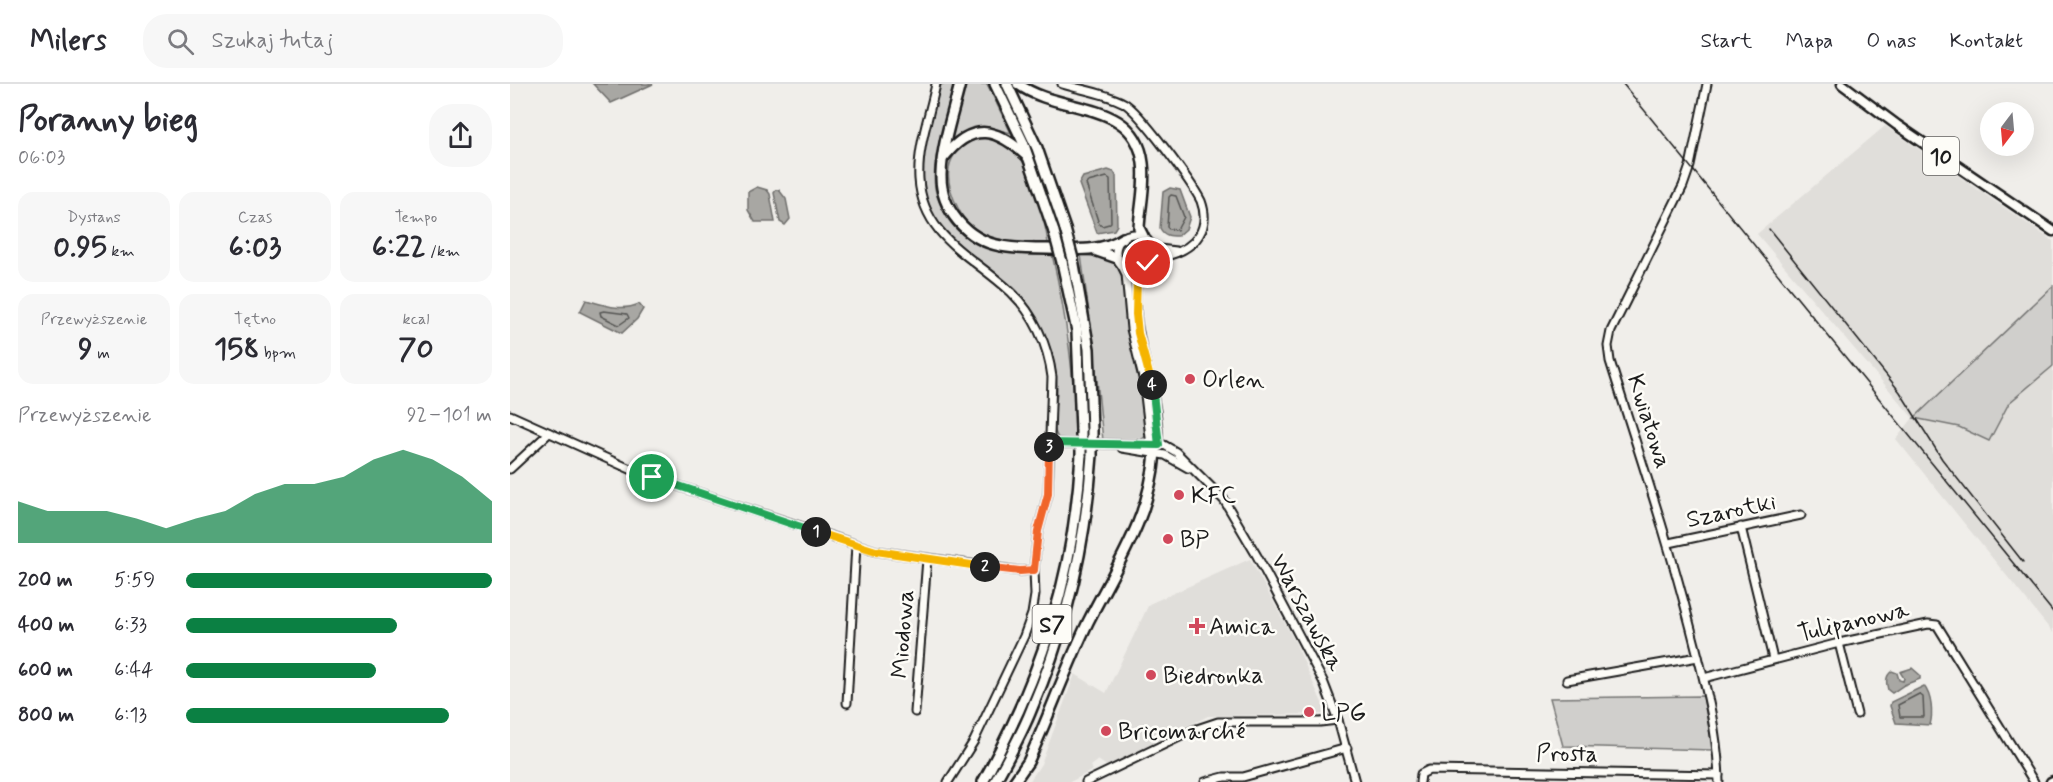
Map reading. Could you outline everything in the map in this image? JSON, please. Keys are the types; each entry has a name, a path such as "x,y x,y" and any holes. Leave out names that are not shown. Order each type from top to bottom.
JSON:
{"highway":[{"path":"960,84 947,135 941,181 945,200 954,218 977,238 1000,246 1015,248 1085,249 1106,247 1123,238"},
{"name":"S7","path":"983,782 1022,704 1055,613 1073,537 1082,430 1077,332 1062,262 1029,158 995,84"},
{"name":"S7","path":"995,782 1032,711 1066,616 1078,567 1092,455 1089,349 1073,259 1037,148 1007,84"},
{"path":"1018,84 1046,98 1115,117 1130,130 1135,137 1143,160 1139,228 1146,239"},
{"path":"944,158 953,146 966,137 992,133 1006,138 1029,158"},
{"path":"1085,249 1119,261"},
{"path":"1014,782 1028,762 1081,638 1139,524 1151,486 1155,447"}],"main road":[{"name":"10","path":"1842,84 1897,125 2053,231"}],"street":[{"path":"936,84 920,158 919,177 922,200 939,232 1011,292 1031,316 1050,361 1052,377 1048,494 1038,531 1034,570 1035,595 1024,636 974,741 948,782"},
{"path":"1062,84 1108,97 1131,107 1197,193 1205,211 1203,229 1193,244 1158,257 1141,268 1130,269 1119,261"},
{"name":"Kwiatowa","path":"1707,84 1690,166 1683,186 1611,331 1608,346 1610,362 1669,543 1704,678 1713,715 1719,779"},
{"path":"1155,447 1131,329 1126,274 1119,261 1117,247 1123,238 1132,234 1146,239 1158,249 1179,251"},
{"path":"1146,239 1152,253 1148,263"},
{"path":"1141,268 1137,279 1136,324 1155,399 1155,447"},
{"path":"510,415 639,473 856,545 892,554 927,559 1020,571 1034,570"},
{"path":"510,470 549,433"},
{"name":"Warszawska","path":"1050,443 1155,447 1198,474 1224,500 1245,534 1323,681 1347,748 1355,782"},
{"name":"Szarotki","path":"1669,543 1801,515"},
{"path":"1741,527 1773,659"},
{"path":"847,703 856,545"},
{"name":"Miodowa","path":"915,712 927,559"},
{"name":"Tulipanowa","path":"1704,678 1839,643 1928,624 1938,625 2034,782"},
{"path":"1839,643 1857,714"},
{"path":"1567,680 1698,657"},
{"path":"1086,782 1194,730 1218,722 1338,720"},
{"path":"1205,782 1224,777 1243,777 1347,748"},
{"name":"Prosta","path":"1420,781 1421,774 1429,770 1719,779"}],"shaded area":[{"path":"941,84 955,84 935,162 934,175 937,196 951,224 975,243 990,248 1021,254 1052,254 1069,346 1074,393 1075,440 1058,438 1054,428 1057,393 1054,364 1051,350 1034,313 1019,293 1006,281 946,232 926,201 922,183 923,159"},
{"path":"964,84 987,84 1011,133 995,129 981,129 954,139 951,137"},
{"path":"1885,126 2053,241 2053,286 1915,417 2053,366 2053,633 1896,439 1913,418 1757,234"},
{"path":"985,137 1008,145 1020,157 1036,195 1048,244 1010,241 983,234 972,228 961,214 949,184 950,164 954,155 962,147"},
{"path":"1134,241 1142,244 1145,252 1142,260 1134,263 1126,260 1123,252 1126,244"},
{"path":"1081,255 1113,261 1123,274 1128,332 1141,380 1146,436 1139,441 1103,441 1094,349"},
{"path":"2053,286 2053,366 2009,403 1989,441 1959,427 1914,418"},
{"path":"1250,559 1295,642 1327,714 1208,716 1108,767 1098,760 1090,766 1093,770 1070,782 1029,782 1041,764 1075,674 1106,693 1149,604"},
{"path":"1703,696 1713,750 1563,746 1550,698"}],"water":[{"path":"593,84 653,84 611,103"},
{"path":"1108,170 1114,172 1116,176 1117,225 1114,230 1097,233 1079,184 1083,177"},
{"path":"757,187 767,190 770,194 775,222 755,222 748,210 748,192"},
{"path":"1170,188 1180,190 1190,217 1186,229 1178,236 1165,234 1160,228 1163,192"},
{"path":"779,190 786,199 790,219 785,225 780,222 774,193"},
{"path":"586,300 619,308 639,304 643,309 637,319 622,333 580,312"},
{"path":"1912,668 1920,675 1920,679 1892,693 1888,690 1888,675 1892,671 1897,673 1899,680 1903,681 1904,678 1900,672"},
{"path":"1924,686 1931,705 1930,725 1896,723 1890,706 1891,702"}],"railway":[{"path":"1623,84 2053,612"},
{"path":"1769,229 1900,392 1942,459 2023,562"}],"place":[{"name":"Orlen","path":"1190,379"},
{"name":"KFC","path":"1179,495"},
{"name":"BP","path":"1168,539"},
{"name":"Amica","path":"1197,626"},
{"name":"Biedronka","path":"1151,675"},
{"name":"LPG","path":"1309,712"},
{"name":"Bricomarché","path":"1106,731"}],"route":[{"path":"652,477 876,551 1020,571 1034,570 1038,531 1048,494 1050,443 1159,445 1155,399 1136,324 1137,279 1141,268 1148,263"}]}
